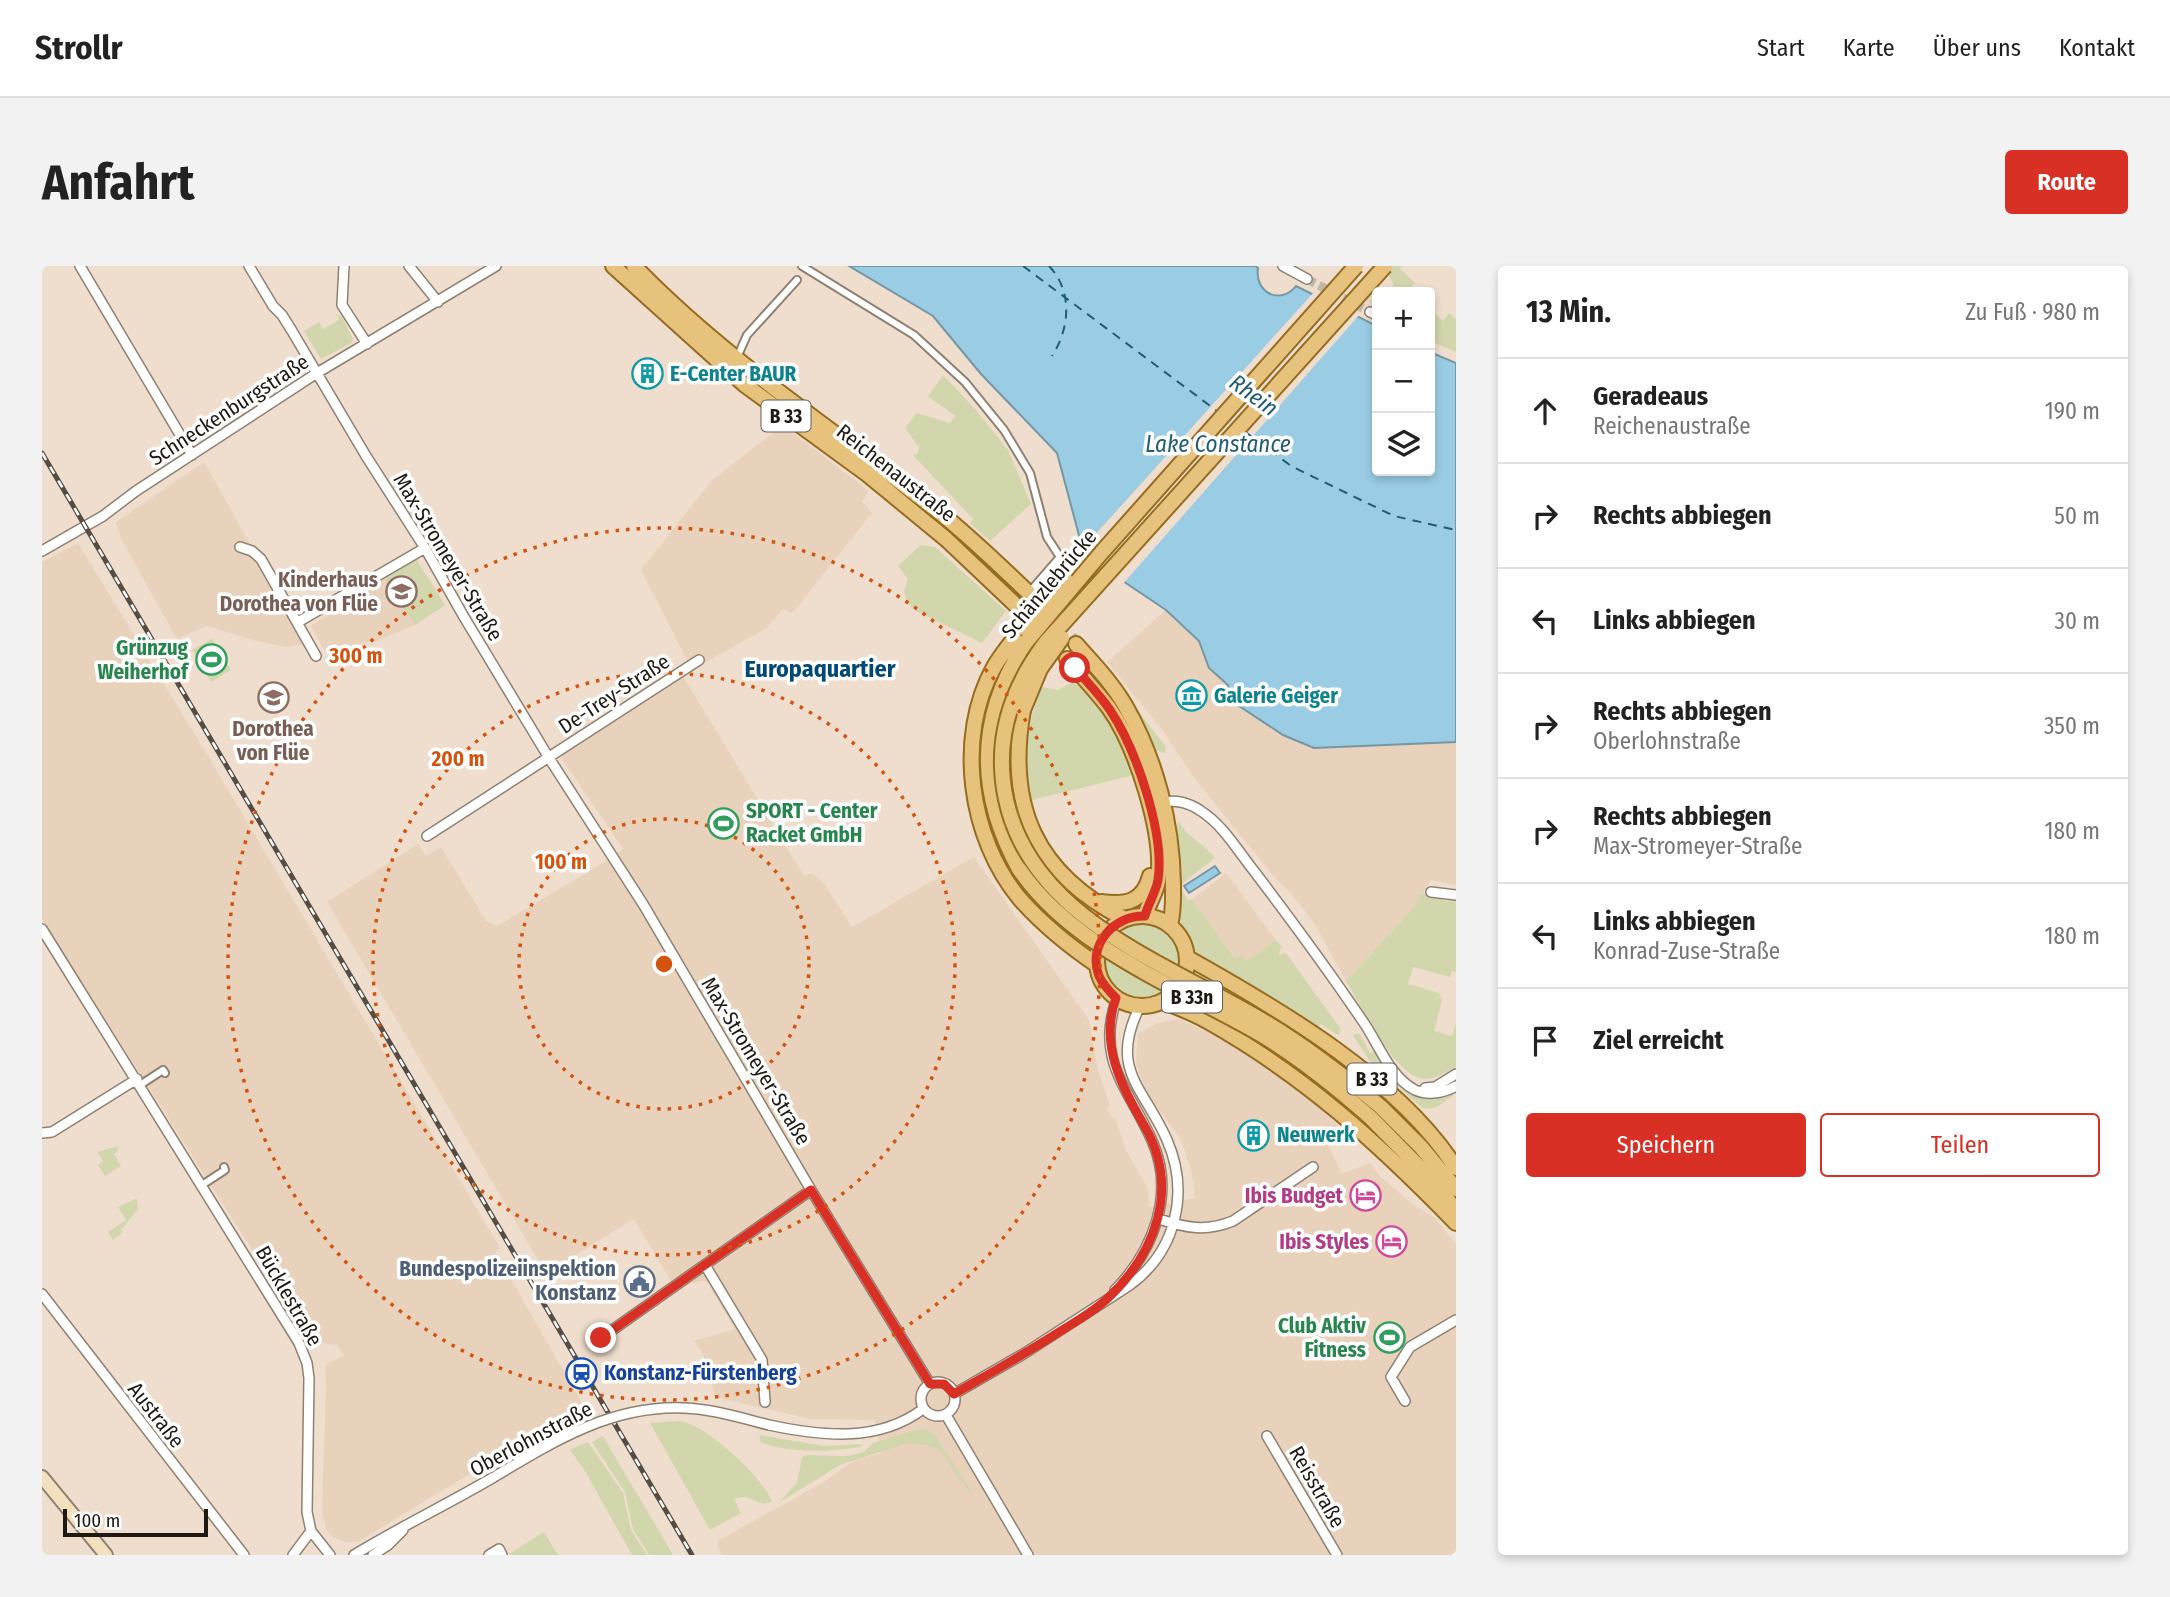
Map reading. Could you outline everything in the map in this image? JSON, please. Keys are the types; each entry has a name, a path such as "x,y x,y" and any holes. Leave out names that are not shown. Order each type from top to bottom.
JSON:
{"main road":[{"name":"Reichenaustraße","path":"613,266 713,358 769,403 867,474 956,548 1020,609 1032,607 1032,593 935,509 795,406 708,336 634,266"},
{"name":"Schänzlebrücke","path":"1356,266 1102,552 1027,641 1011,664 999,689 990,728 988,771 992,804 1008,848 1037,892 1080,931 1108,950 1282,1048 1376,1113"},
{"name":"Schänzlebrücke","path":"1376,1113 1301,1045 1225,999 1128,946 1088,919 1051,887 1027,856 1016,834 1004,793 1001,769 1002,741 1013,698 1022,677 1046,642 1385,266"},
{"name":"B 33n","path":"1097,965 1047,927 1018,897 1006,878 987,842 975,799 972,752 981,701 994,667 1014,639 1081,564 1102,552"},
{"name":"B 33n","path":"1069,617 1063,637 1040,669 1023,710 1018,761 1020,791 1029,823 1041,846 1066,880 1093,901 1125,919"},
{"path":"1076,644 1128,710 1147,754 1156,803 1173,868 1174,911 1170,925"},
{"path":"1094,664 1071,664 1109,709 1126,738 1156,803 1158,882 1145,916"},
{"path":"1093,901 1116,904 1132,900 1145,889 1150,876 1159,866"},
{"path":"1154,917 1170,925 1181,938 1188,958 1179,986 1163,1001 1153,1005 1140,1006 1116,998 1099,976 1097,965 1102,940 1115,924 1125,919 1154,917"},
{"name":"B 33","path":"1188,958 1305,1028 1349,1061 1422,1125 1456,1168"},
{"name":"B 33","path":"1163,1001 1234,1036 1320,1096 1364,1132 1456,1223"},
{"name":"B 33n","path":"1376,1113 1421,1147 1456,1189"},
{"name":"B 33n","path":"1376,1113 1456,1210"},
{"path":"42,1477 106,1555"}],"street":[{"path":"80,266 192,454"},
{"name":"Max-Stromeyer-Straße","path":"249,266 425,548 549,758 643,904 811,1190 930,1384"},
{"path":"344,266 342,305 367,344"},
{"path":"409,266 438,302"},
{"name":"Schneckenburgstraße","path":"42,551 103,516 136,491 317,373 496,266"},
{"path":"803,266 881,314 929,348 965,382 1004,430 1030,473 1047,537 1060,557 1032,593"},
{"path":"1283,266 1307,279"},
{"path":"739,353 747,335 797,281"},
{"path":"240,547 252,551 261,559 316,656"},
{"path":"298,622 425,548"},
{"name":"De-Trey-Straße","path":"549,758 699,660"},
{"path":"427,836 549,758"},
{"path":"1156,803 1189,803 1215,822 1306,940 1364,1024 1393,1072 1403,1082 1417,1091 1427,1093 1439,1093 1456,1086"},
{"path":"1431,892 1456,895"},
{"name":"Bücklestraße","path":"42,929 299,1343 307,1363 309,1396 306,1499 311,1531"},
{"path":"1105,1300 1139,1260 1159,1219 1162,1186 1159,1159 1153,1141 1122,1087 1112,1059 1111,1015 1116,998"},
{"path":"954,1394 1025,1353 1146,1273 1163,1250 1174,1224 1177,1194 1173,1157 1167,1140 1132,1076 1128,1059 1128,1032 1140,1006"},
{"path":"42,1133 52,1132 163,1070 165,1073"},
{"path":"1403,1082 1416,1087 1435,1087 1456,1074"},
{"path":"202,1185 225,1170 224,1167"},
{"path":"1159,1219 1199,1229 1223,1225 1313,1167"},
{"path":"601,1338 811,1190"},
{"path":"705,1265 762,1360 765,1402"},
{"name":"Austraße","path":"42,1294 244,1555"},
{"path":"1405,1401 1391,1377 1409,1347 1456,1320"},
{"path":"930,1384 944,1384 954,1394 953,1408 946,1415 933,1416 923,1409 921,1395 930,1384"},
{"name":"Oberlohnstraße","path":"354,1555 582,1427 618,1414 684,1408 717,1411 814,1434 859,1433 897,1424 923,1409"},
{"path":"946,1415 1028,1555"},
{"name":"Reisstraße","path":"1267,1436 1337,1555"},
{"name":"Oberlohnstraße","path":"373,1555 407,1527"},
{"path":"293,1555 311,1531 330,1555"},
{"path":"489,1555 499,1549 502,1555"}],"shaded area":[{"path":"783,425 869,491 862,501 872,513 795,610 790,613 783,609 767,628 692,670 641,570 712,480"},
{"path":"204,462 306,644 286,647 207,626 177,639 121,539 116,522"},
{"path":"78,543 208,756 500,1248 495,1251 583,1405 358,1542 345,1542 333,1537 326,1530 322,1510 325,1368 328,1363 344,1356 337,1345 310,1341 42,920 42,562"},
{"name":"Kinderhaus Dorothea von Flüe","path":"416,559 445,605 415,625 376,641 324,650 311,626"},
{"path":"1166,610 1199,641 1209,668 1314,748 1456,742 1456,885 1431,880 1414,907 1346,981 1314,923 1190,772 1161,728 1107,662"},
{"path":"683,676 804,876 812,873 824,883 852,927 974,857 1089,1020 1098,1069 1110,1106 1107,1108 1112,1118 1115,1117 1127,1152 1148,1189 1149,1207 1195,1198 1192,1173 1181,1140 1147,1093 1136,1064 1138,1034 1157,1023 1179,1019 1236,1045 1283,1074 1341,1128 1327,1142 1342,1174 1370,1163 1381,1177 1411,1203 1435,1218 1456,1244 1456,1555 722,1555 717,1546 719,1540 822,1483 852,1462 881,1453 875,1420 811,1419 715,1397 703,1354 694,1341 735,1329 710,1284 698,1281 694,1284 689,1277 675,1287 634,1219 546,1273 327,902 418,844 426,856 441,847 486,921 497,926 608,860 623,849 562,759 563,754"},
{"path":"1226,873 1276,940 1239,968 1190,901"}],"green space":[{"path":"1393,266 1402,266 1400,269 1415,283 1412,287 1393,287 1387,273"},
{"path":"1449,313 1456,319 1456,352 1435,343 1435,314 1443,321"},
{"path":"336,314 342,317 353,339 351,343 321,359 304,331 319,322 323,329 339,320"},
{"path":"943,375 1008,450 1031,504 990,541 970,523 973,519 913,455 918,453 919,447 905,428 917,413 950,423 955,416 928,396"},
{"path":"921,545 935,547 1006,611 982,643 916,611 908,603 904,592 908,579 898,566"},
{"path":"416,559 445,605 415,625 385,579"},
{"name":"Grünzug Weiherhof","path":"212,639 231,670 211,682 192,650"},
{"path":"1079,679 1114,726 1134,772 1130,776 1028,801 1027,743 1032,715 1042,687 1058,690"},
{"path":"1121,689 1166,747 1165,753 1158,751 1144,737"},
{"path":"1179,821 1215,858 1179,886 1189,901 1192,899 1235,959 1241,955 1247,961 1276,940 1283,948 1280,949 1279,955 1286,953 1340,1028 1340,1034 1321,1024 1319,1027 1305,1022 1199,956 1183,930 1179,915 1175,828"},
{"path":"1421,893 1446,901 1456,901 1456,972 1452,971 1450,977 1413,967 1408,984 1439,993 1442,1000 1434,1031 1452,1036 1456,1023 1456,1067 1426,1079 1414,1076 1391,1054 1346,981 1414,907"},
{"path":"1135,923 1149,923 1163,929 1174,940 1180,961 1177,976 1169,988 1149,999 1135,999 1121,993 1110,982 1104,968 1104,954 1110,940 1121,929"},
{"path":"1192,966 1259,1005 1324,1048 1385,1097 1438,1153 1433,1153 1386,1101 1308,1039 1192,971"},
{"path":"1177,998 1274,1056 1344,1105 1366,1124 1367,1122 1442,1201 1376,1138 1172,1002"},
{"path":"1354,1034 1360,1034 1370,1053 1375,1052 1393,1077 1407,1090 1425,1093 1456,1090 1456,1093 1435,1107 1421,1107 1369,1060"},
{"path":"118,1146 118,1151 114,1154 121,1166 105,1176 98,1165 103,1161 97,1152"},
{"path":"137,1198 138,1209 121,1230 122,1233 113,1240 108,1232 126,1220 118,1207"},
{"path":"680,1421 704,1432 732,1453 757,1478 772,1501 764,1504 745,1497 734,1499 741,1513 710,1530 650,1423"},
{"path":"920,1429 934,1434 971,1490 969,1492 940,1451 927,1445 908,1443 840,1465 780,1502 797,1482 802,1457 847,1456 864,1452 873,1443"},
{"path":"759,1435 824,1446 864,1444 860,1447 835,1450 798,1450 761,1443"},
{"path":"603,1436 673,1555 649,1555 633,1529 625,1492 592,1442"},
{"path":"588,1442 623,1493 631,1530 647,1555 632,1555 585,1471 570,1450"},
{"path":"544,1532 558,1555 509,1554"}],"water":[{"name":"Lake Constance","path":"849,266 1255,266 1258,268 1260,284 1270,294 1283,295 1296,286 1372,324 1372,476 1435,476 1435,354 1456,363 1456,742 1314,748 1283,735 1230,700 1228,685 1209,668 1199,641 1166,610 1102,567 1080,539 1057,453 981,374 933,316"},
{"path":"1215,866 1220,873 1189,893 1184,886"}],"pier":[{"path":"1315,291 1360,314 1122,585 1099,569 1083,548"}],"ferry route":[{"path":"1023,266 1217,411"},
{"path":"1049,266 1062,287 1066,310 1062,334 1052,356"},
{"path":"1244,431 1291,466 1394,516 1456,530"}],"tunnel":[{"path":"1307,279 1370,312"},
{"path":"1042,606 1076,644"}],"railway":[{"path":"42,453 692,1555"}],"place":[{"name":"E-Center BAUR","path":"647,374"},
{"name":"Kinderhaus Dorothea von Flüe","path":"401,592"},
{"name":"Grünzug Weiherhof","path":"211,660"},
{"name":"Galerie Geiger","path":"1191,696"},
{"name":"Dorothea von Flüe","path":"273,697"},
{"name":"SPORT - Center Racket GmbH","path":"723,823"},
{"name":"Neuwerk","path":"1254,1135"},
{"name":"Ibis Budget","path":"1366,1196"},
{"name":"Ibis Styles","path":"1392,1242"},
{"name":"Bundespolizeiinspektion Konstanz","path":"639,1281"},
{"name":"Club Aktiv Fitness","path":"1389,1338"},
{"name":"Konstanz-Fürstenberg","path":"581,1373"}],"district":[{"name":"Europaquartier","path":"820,669"}],"route":[{"path":"601,1338 811,1190 930,1384 944,1384 954,1394 987,1377 1072,1324 1105,1300 1139,1260 1159,1219 1162,1186 1159,1159 1153,1141 1122,1087 1112,1059 1110,1027 1116,998 1099,976 1097,957 1102,940 1115,924 1137,915 1145,916 1158,882 1157,840 1140,774 1126,738 1109,709 1075,668"}],"water label":[{"name":"Rhein","path":"1254,395"}]}
